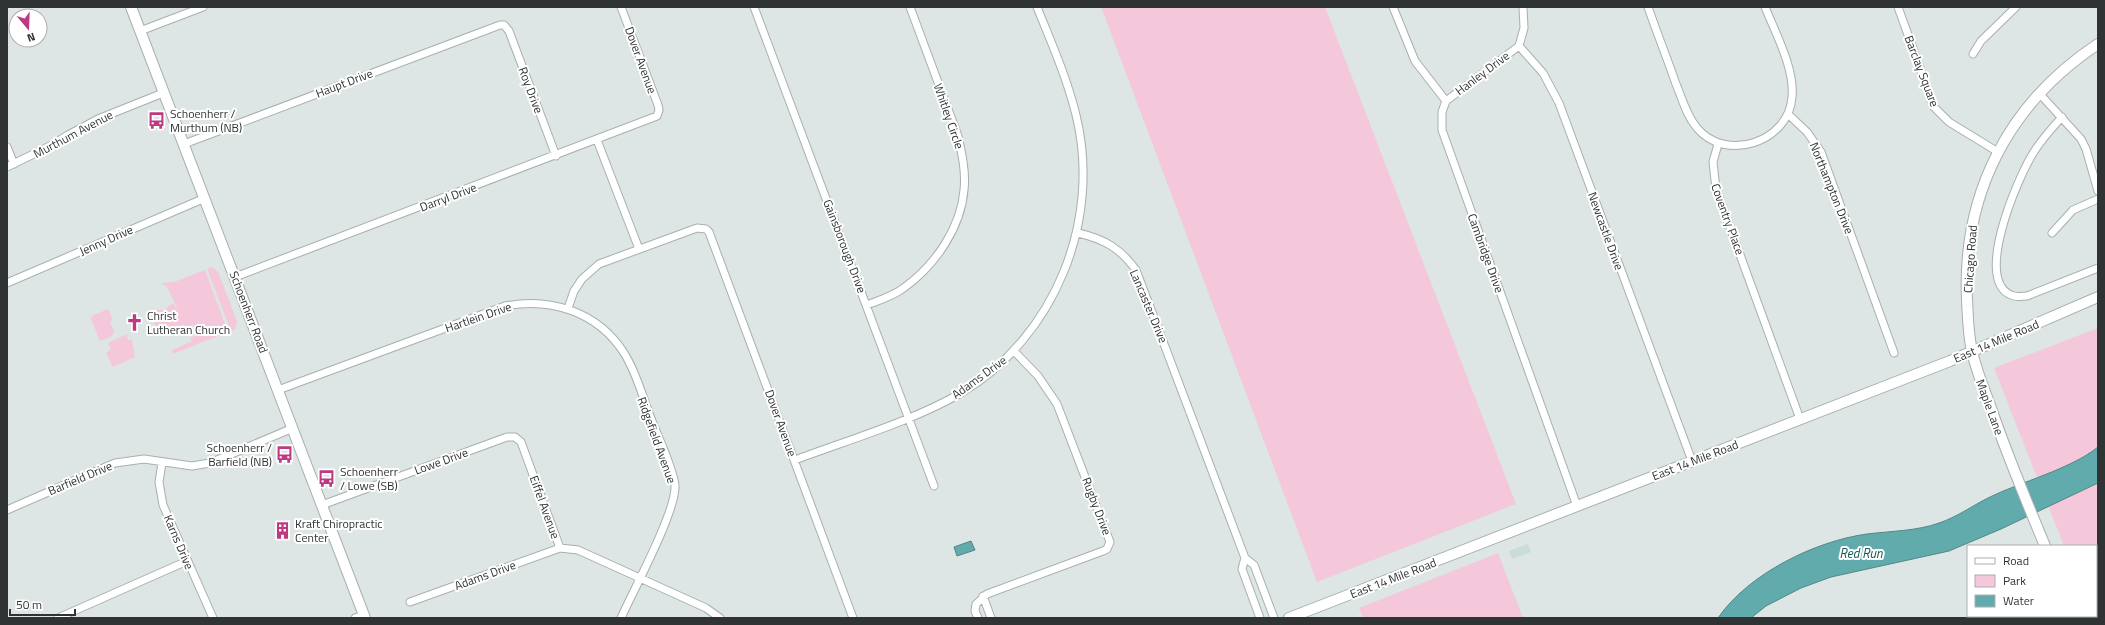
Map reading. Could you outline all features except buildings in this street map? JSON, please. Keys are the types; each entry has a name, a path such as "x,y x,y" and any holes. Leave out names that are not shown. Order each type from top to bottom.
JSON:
{"main road":[{"name":"Schoenherr Road","path":"131,7 293,428 322,505 361,617"},
{"name":"Chicago Road","path":"1972,352 1966,286 1969,244 1978,199 1998,152 2016,120 2039,93 2061,71 2098,44"},
{"name":"East 14 Mile Road","path":"1289,618 1972,352 2098,297"},
{"name":"Maple Lane","path":"1972,352 2011,461 2045,545"}],"street":[{"path":"140,31 203,7"},
{"name":"Dover Avenue","path":"621,7 658,106 659,114"},
{"name":"Gainsborough Drive","path":"754,7 934,486"},
{"name":"Whitley Circle","path":"867,305 889,296 905,287 929,265 947,242 954,225 964,191 962,155 958,136 910,7"},
{"path":"1037,7 1076,115 1081,145 1084,181 1078,233"},
{"path":"1393,7 1415,61 1446,101"},
{"path":"1519,46 1524,28 1523,7"},
{"path":"1648,7 1691,120 1701,132 1718,144 1738,146 1762,139 1780,127 1789,115 1792,97 1791,78 1765,7"},
{"name":"Barclay Square","path":"1898,7 1934,107 1953,125 1998,152"},
{"path":"1973,54 1981,41 2016,7"},
{"name":"Haupt Drive","path":"184,144 495,26 504,25"},
{"name":"Roy Drive","path":"504,25 509,31 556,156"},
{"name":"Hanley Drive","path":"1446,101 1519,46"},
{"name":"Newcastle Drive","path":"1519,46 1542,73 1558,103 1692,461"},
{"name":"Murthum Avenue","path":"7,167 52,145 98,119 163,93"},
{"path":"2039,93 2081,139 2086,149 2098,191"},
{"name":"Cambridge Drive","path":"1446,101 1442,112 1442,130 1577,506"},
{"name":"Darryl Drive","path":"235,277 556,156 653,118 659,114"},
{"name":"Northampton Drive","path":"1789,115 1807,132 1821,152 1894,353"},
{"path":"2062,117 2044,137 2032,154 2012,195 2001,236 1997,260 1997,279 2006,292 2015,296 2027,296 2098,268"},
{"path":"568,308 574,291 592,269 599,264 639,249 597,140"},
{"name":"Coventry Place","path":"1718,144 1714,153 1712,168 1716,188 1800,419"},
{"path":"7,147 14,164"},
{"name":"Jenny Drive","path":"7,283 205,198"},
{"path":"2052,233 2073,210 2098,199"},
{"name":"Dover Avenue","path":"639,249 697,228 706,229 712,236 853,618"},
{"name":"Adams Drive","path":"795,460 908,417 962,392 996,368 1014,351 1030,332 1054,293 1065,271 1078,233"},
{"name":"Lancaster Drive","path":"1078,233 1109,243 1128,259 1136,270 1245,558 1254,565 1274,618"},
{"name":"Hartlein Drive","path":"278,390 505,306 538,303 568,308"},
{"name":"Ridgefield Avenue","path":"568,308 598,324 609,334 625,354 675,487 672,502 639,577"},
{"name":"Rugby Drive","path":"983,596 1103,551 1109,546 1110,542 1057,404 1038,376 1014,351"},
{"name":"Barfield Drive","path":"7,510 115,463 144,460 192,466 210,463 293,428"},
{"name":"Lowe Drive","path":"322,505 507,437 515,437"},
{"name":"Eiffel Avenue","path":"515,437 521,442 560,548 578,550 639,577"},
{"name":"Karns Drive","path":"162,463 159,482 160,494 187,561 213,618"},
{"name":"Adams Drive","path":"410,602 560,548"},
{"name":"Lancaster Drive","path":"1245,558 1242,569 1260,618"},
{"path":"58,618 187,561"},
{"path":"621,618 639,577 710,610 720,618"},
{"path":"978,618 975,608 983,596"},
{"path":"983,596 991,618"}],"shaded area":[{"path":"1528,544 1531,552 1512,559 1509,551"}],"green space":[{"path":"1101,7 1325,7 1516,504 1317,582"},
{"path":"212,267 218,272 237,321 235,329 231,331 207,269"},
{"path":"205,270 228,332 173,354 172,350 192,341 190,338 197,335 193,325 186,327 184,324 160,335 152,317 157,314 156,310 165,310 173,303 176,308 177,307 167,287 161,283 174,282"},
{"path":"108,309 113,320 110,322 114,331 112,336 100,341 91,319 92,316"},
{"path":"2098,328 2098,618 2092,618 2097,617 2097,545 2064,545 1994,368"},
{"path":"127,334 128,340 132,340 135,357 113,367 106,353 111,349 108,343"},
{"path":"1498,553 1523,618 1363,618 1359,608"}],"water":[{"name":"Red Run","path":"2098,447 2098,483 2001,529 1949,551 1831,577 1801,588 1766,606 1751,618 1718,618 1731,602 1747,587 1784,562 1805,552 1847,538 1931,526 1952,518 2001,492 2060,469 2087,455"},
{"path":"971,541 975,550 957,556 954,547"}],"place":[{"name":"Schoenherr / Murthum (NB)","path":"157,120"},
{"name":"Christ Lutheran Church","path":"134,322"},
{"name":"Schoenherr / Barfield (NB)","path":"285,454"},
{"name":"Schoenherr / Lowe (SB)","path":"327,478"},
{"name":"Kraft Chiropractic Center","path":"282,530"}]}
